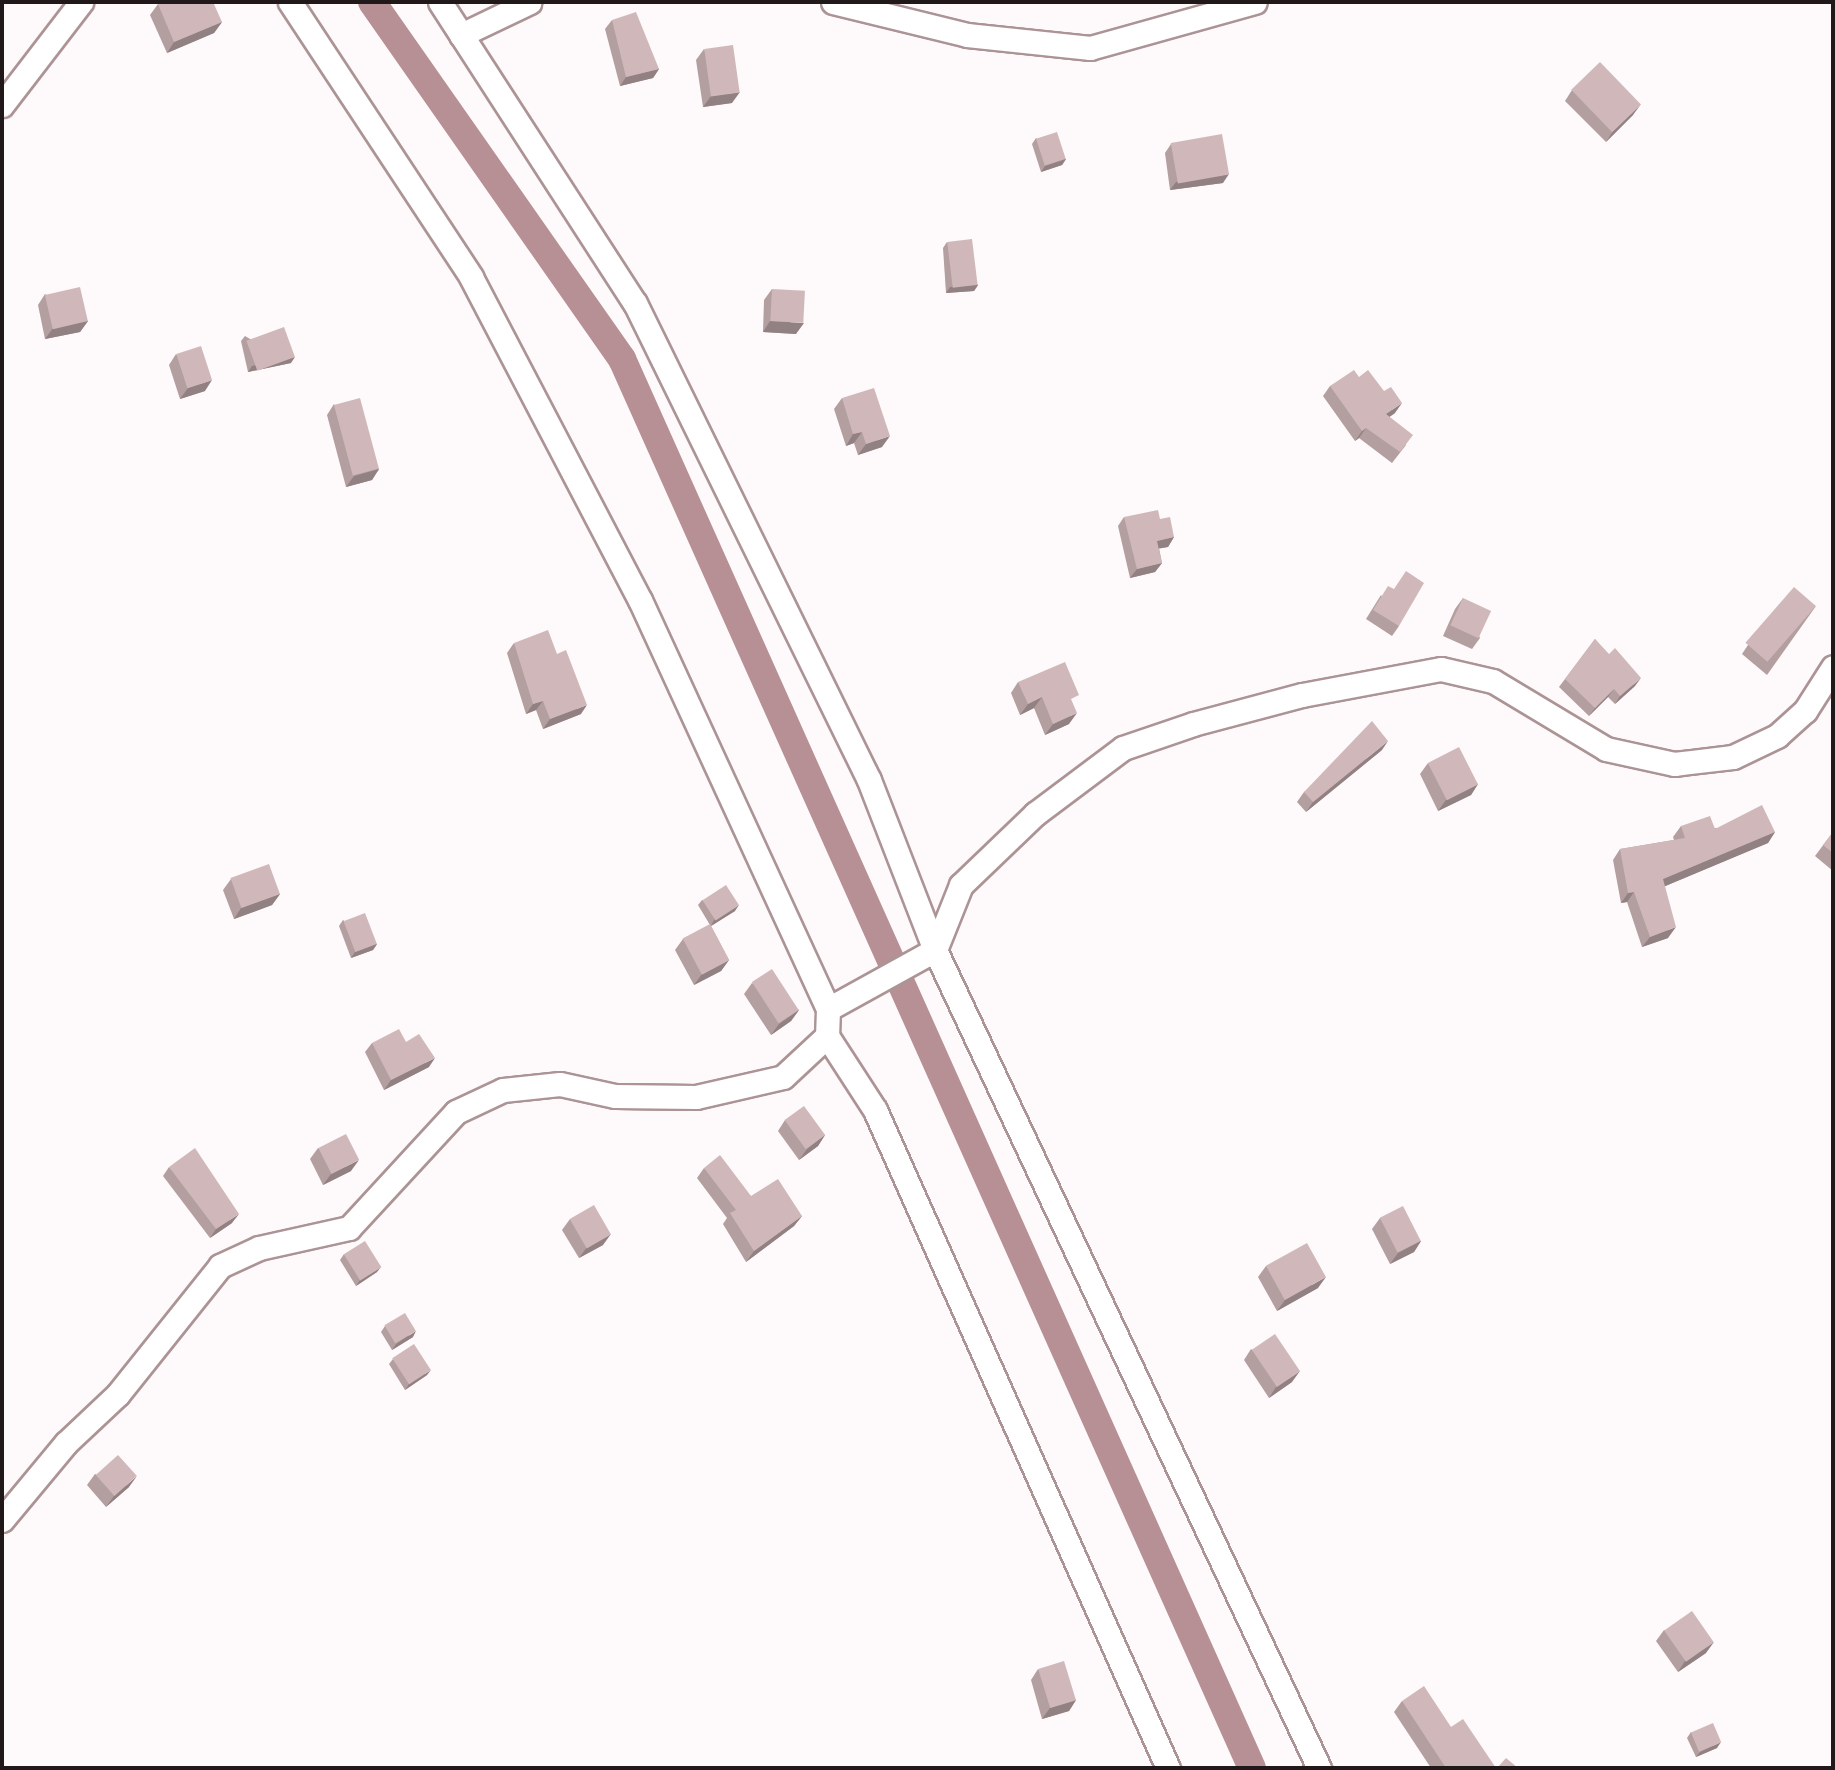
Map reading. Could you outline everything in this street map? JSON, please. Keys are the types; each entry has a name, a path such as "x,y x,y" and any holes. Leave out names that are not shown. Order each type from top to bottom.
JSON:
{"street":[{"path":"2,105 81,2"},
{"path":"290,2 471,277 640,600 828,1009 827,1036 875,1110 1168,1768"},
{"path":"440,2 635,303 869,780 935,950 1319,1768"},
{"path":"461,35 530,2"},
{"path":"832,2 967,35 1090,48 1255,2"},
{"path":"828,1009 935,950 961,885 1035,814 1123,748 1193,724 1302,695 1441,670 1493,681 1606,749 1674,764 1733,757 1777,736 1805,711 1833,667"},
{"path":"2,1520 65,1443 118,1394 220,1266 259,1248 349,1228 456,1112 503,1090 560,1084 615,1096 696,1097 783,1077 827,1036"}],"building":[{"path":"213,2 222,22 174,42 158,4"},
{"path":"636,12 659,69 626,77 612,20"},
{"path":"733,45 740,93 711,97 704,49"},
{"path":"1600,62 1641,104 1612,132 1571,90"},
{"path":"1057,132 1066,159 1045,165 1036,139"},
{"path":"1222,134 1229,174 1178,183 1171,143"},
{"path":"972,239 978,285 953,288 947,242"},
{"path":"80,287 88,321 53,329 45,295"},
{"path":"772,289 805,291 803,323 770,321"},
{"path":"284,327 295,357 257,371 246,341"},
{"path":"201,346 212,380 187,388 176,354"},
{"path":"1354,370 1359,377 1368,370 1384,391 1391,387 1402,403 1386,414 1413,435 1400,452 1366,428 1362,431 1330,386"},
{"path":"874,388 890,436 866,444 862,432 853,434 842,398"},
{"path":"360,398 379,469 353,476 334,405"},
{"path":"1158,510 1160,519 1170,517 1174,537 1157,541 1162,563 1137,569 1124,517"},
{"path":"1406,571 1424,583 1399,626 1373,610 1388,586 1394,589"},
{"path":"1794,587 1816,606 1767,662 1745,643"},
{"path":"1463,598 1491,611 1478,638 1450,625"},
{"path":"548,630 557,654 566,650 587,705 550,719 543,701 533,704 514,643"},
{"path":"1595,639 1609,654 1615,648 1641,678 1620,696 1614,689 1595,708 1565,679"},
{"path":"1065,662 1079,695 1071,699 1077,713 1053,724 1042,697 1028,704 1018,682"},
{"path":"1372,721 1388,741 1313,802 1304,792"},
{"path":"1459,747 1478,784 1447,800 1428,763"},
{"path":"1762,805 1775,832 1663,879 1676,927 1650,937 1634,892 1628,893 1620,849 1685,838 1681,826 1710,816 1715,829"},
{"path":"1833,832 1833,853 1823,845"},
{"path":"269,864 280,894 241,908 230,878"},
{"path":"726,885 739,905 716,920 703,900"},
{"path":"365,913 377,944 355,952 344,921"},
{"path":"710,924 729,960 702,975 683,939"},
{"path":"772,969 799,1010 779,1023 752,982"},
{"path":"399,1029 406,1042 419,1034 435,1058 391,1080 372,1043"},
{"path":"804,1106 825,1135 806,1149 785,1120"},
{"path":"346,1134 359,1160 332,1174 318,1148"},
{"path":"195,1148 239,1214 216,1229 169,1167"},
{"path":"720,1155 751,1196 778,1179 802,1216 754,1251 730,1213 736,1210 704,1168"},
{"path":"594,1205 611,1234 587,1248 570,1219"},
{"path":"1403,1206 1421,1241 1398,1253 1380,1218"},
{"path":"365,1241 381,1267 360,1281 344,1254"},
{"path":"1307,1243 1326,1277 1285,1300 1266,1266"},
{"path":"405,1313 416,1331 395,1343 384,1325"},
{"path":"1275,1334 1300,1371 1277,1387 1252,1350"},
{"path":"414,1344 431,1370 409,1384 392,1358"},
{"path":"118,1455 137,1476 114,1496 96,1475"},
{"path":"1692,1611 1714,1642 1686,1662 1664,1631"},
{"path":"1064,1661 1076,1700 1050,1708 1038,1669"},
{"path":"1424,1686 1451,1727 1463,1719 1496,1768 1446,1768 1402,1701"},
{"path":"1713,1723 1721,1742 1699,1752 1691,1732"},
{"path":"1506,1758 1518,1768 1497,1768"}],"waterway":[{"path":"372,2 622,359 1252,1768"}]}
